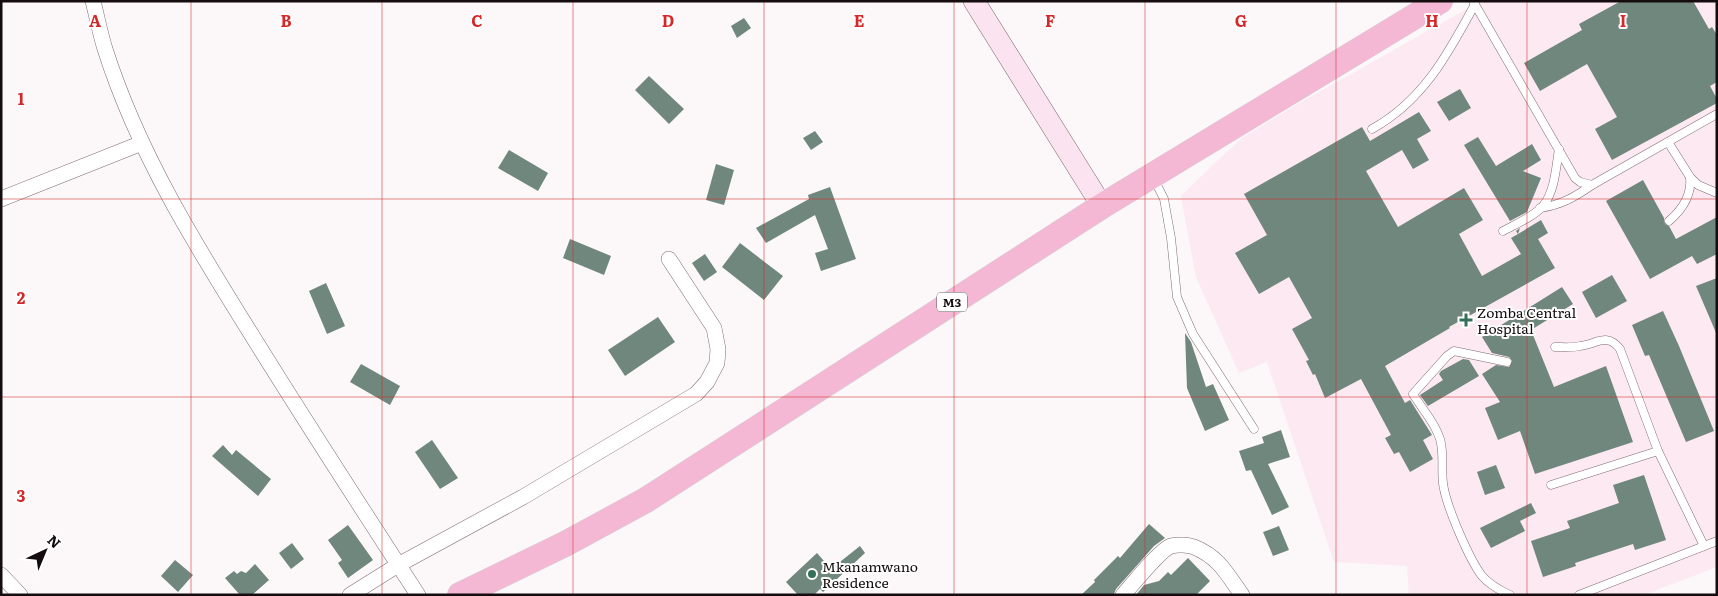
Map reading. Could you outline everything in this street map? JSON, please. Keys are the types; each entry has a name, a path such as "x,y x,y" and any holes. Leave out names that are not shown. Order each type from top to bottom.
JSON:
{"highway":[{"name":"M3","path":"460,595 565,544 646,500 1102,206 1440,1"}],"main road":[{"path":"974,1 1102,206"}],"street":[{"path":"93,1 105,49 142,143 176,209 316,439 418,595"},
{"path":"1,199 142,143"},
{"path":"350,595 398,565 523,497 696,394 707,382 717,363 718,348 714,328 669,259"},
{"path":"1122,595 1163,552 1171,546 1188,545 1206,552 1219,562 1242,595"},
{"path":"1,575 20,595"}],"lane":[{"path":"1372,129 1398,113 1423,86 1457,38 1474,3"},
{"path":"1474,3 1575,178 1580,182 1592,185"},
{"path":"1540,208 1568,201 1592,185 1717,114"},
{"path":"1668,142 1690,177 1698,185 1717,193"},
{"path":"1503,231 1532,215 1540,208 1550,192 1556,172 1559,149"},
{"path":"1152,175 1164,199 1171,238 1177,297 1193,334 1254,429"},
{"path":"1670,221 1688,198 1691,188 1690,177"},
{"path":"1555,347 1579,346 1605,339 1614,341 1620,349 1658,452 1704,546"},
{"path":"1508,362 1454,351 1446,356 1413,394 1434,424 1440,440 1444,465 1444,488 1457,526 1473,560 1482,576 1494,588 1510,595"},
{"path":"1552,485 1658,452"},
{"path":"1580,595 1717,541"}],"shaded area":[{"name":"Zomba Central Hospital","path":"1481,1 1717,1 1717,567 1643,595 1409,595 1407,566 1334,562 1267,362 1239,373 1196,277 1181,196 1217,161 1242,138 1294,106"}],"building":[{"path":"1621,1 1693,1 1709,29 1712,27 1717,35 1717,82 1710,86 1717,99 1717,103 1612,160 1595,129 1617,117 1587,64 1540,91 1524,63 1582,30 1579,24"},
{"path":"744,18 751,28 737,38 731,26"},
{"path":"649,76 684,109 669,124 635,90"},
{"path":"1460,89 1471,108 1449,121 1437,102"},
{"path":"1419,112 1431,131 1417,139 1429,160 1413,169 1402,150 1366,171 1398,227 1464,188 1483,220 1459,234 1482,276 1521,254 1511,238 1541,220 1548,233 1538,239 1555,268 1449,327 1385,366 1405,403 1410,400 1432,435 1423,440 1433,459 1410,472 1399,452 1394,454 1385,438 1391,435 1361,379 1325,398 1315,374 1313,375 1306,361 1309,360 1292,329 1312,318 1289,277 1259,294 1235,253 1267,235 1244,194 1362,127 1370,141"},
{"path":"815,131 823,142 811,150 803,138"},
{"path":"1478,137 1496,166 1532,144 1541,160 1523,171 1541,178 1527,212 1510,221 1464,145"},
{"path":"509,150 548,173 538,191 498,168"},
{"path":"716,164 734,170 724,205 706,200"},
{"path":"1643,180 1664,218 1665,224 1669,226 1676,239 1717,217 1717,254 1697,264 1692,256 1650,279 1606,201"},
{"path":"830,187 856,259 821,271 815,253 828,249 815,215 766,243 756,228 809,199 808,195"},
{"path":"570,239 611,256 604,275 563,258"},
{"path":"740,243 783,276 764,300 722,267"},
{"path":"705,254 717,272 704,281 692,263"},
{"path":"1612,275 1627,301 1596,318 1582,292"},
{"path":"1717,278 1717,335 1696,286"},
{"path":"326,283 345,326 327,334 309,291"},
{"path":"1562,287 1573,304 1531,330 1554,387 1606,366 1633,442 1535,474 1520,431 1498,440 1485,408 1500,402 1482,374 1496,365 1509,367 1512,361 1509,357 1492,353 1482,337"},
{"path":"1663,311 1714,431 1686,442 1649,355 1645,356 1632,325"},
{"path":"658,317 675,342 625,376 608,350"},
{"path":"1185,333 1191,342 1206,387 1213,384 1229,420 1205,431 1187,388"},
{"path":"1463,359 1469,360 1479,376 1428,406 1420,395 1443,380 1439,374 1441,371"},
{"path":"361,364 400,386 390,405 350,382"},
{"path":"1281,430 1290,457 1268,464 1289,507 1272,515 1251,470 1246,471 1239,451 1264,443 1262,437"},
{"path":"432,440 458,478 440,489 415,452"},
{"path":"223,445 232,455 236,450 271,479 258,496 212,456"},
{"path":"1496,465 1505,488 1485,495 1477,472"},
{"path":"1644,475 1666,540 1635,550 1633,544 1575,563 1576,566 1543,577 1531,541 1570,528 1567,521 1619,503 1613,485"},
{"path":"1531,503 1536,513 1520,521 1525,531 1491,548 1480,528"},
{"path":"1149,524 1165,538 1154,546 1116,589 1114,594 1081,595 1118,556 1120,558"},
{"path":"348,525 373,560 348,578 338,563 342,560 328,540"},
{"path":"1279,526 1289,550 1273,556 1263,532"},
{"path":"292,543 304,559 291,569 279,553"},
{"name":"Mkanamwano Residence","path":"860,546 865,553 823,592 820,589 814,595 798,595 786,582 817,553 831,569"},
{"path":"1188,558 1210,581 1196,595 1136,595 1144,585 1159,581 1168,572 1171,575"},
{"path":"175,560 193,575 178,592 161,576"},
{"path":"255,564 269,580 252,595 240,595 225,578 234,571 237,574 241,571 246,573"}],"place":[{"name":"Zomba Central Hospital","path":"1466,320"},
{"name":"Mkanamwano Residence","path":"812,574"}]}
